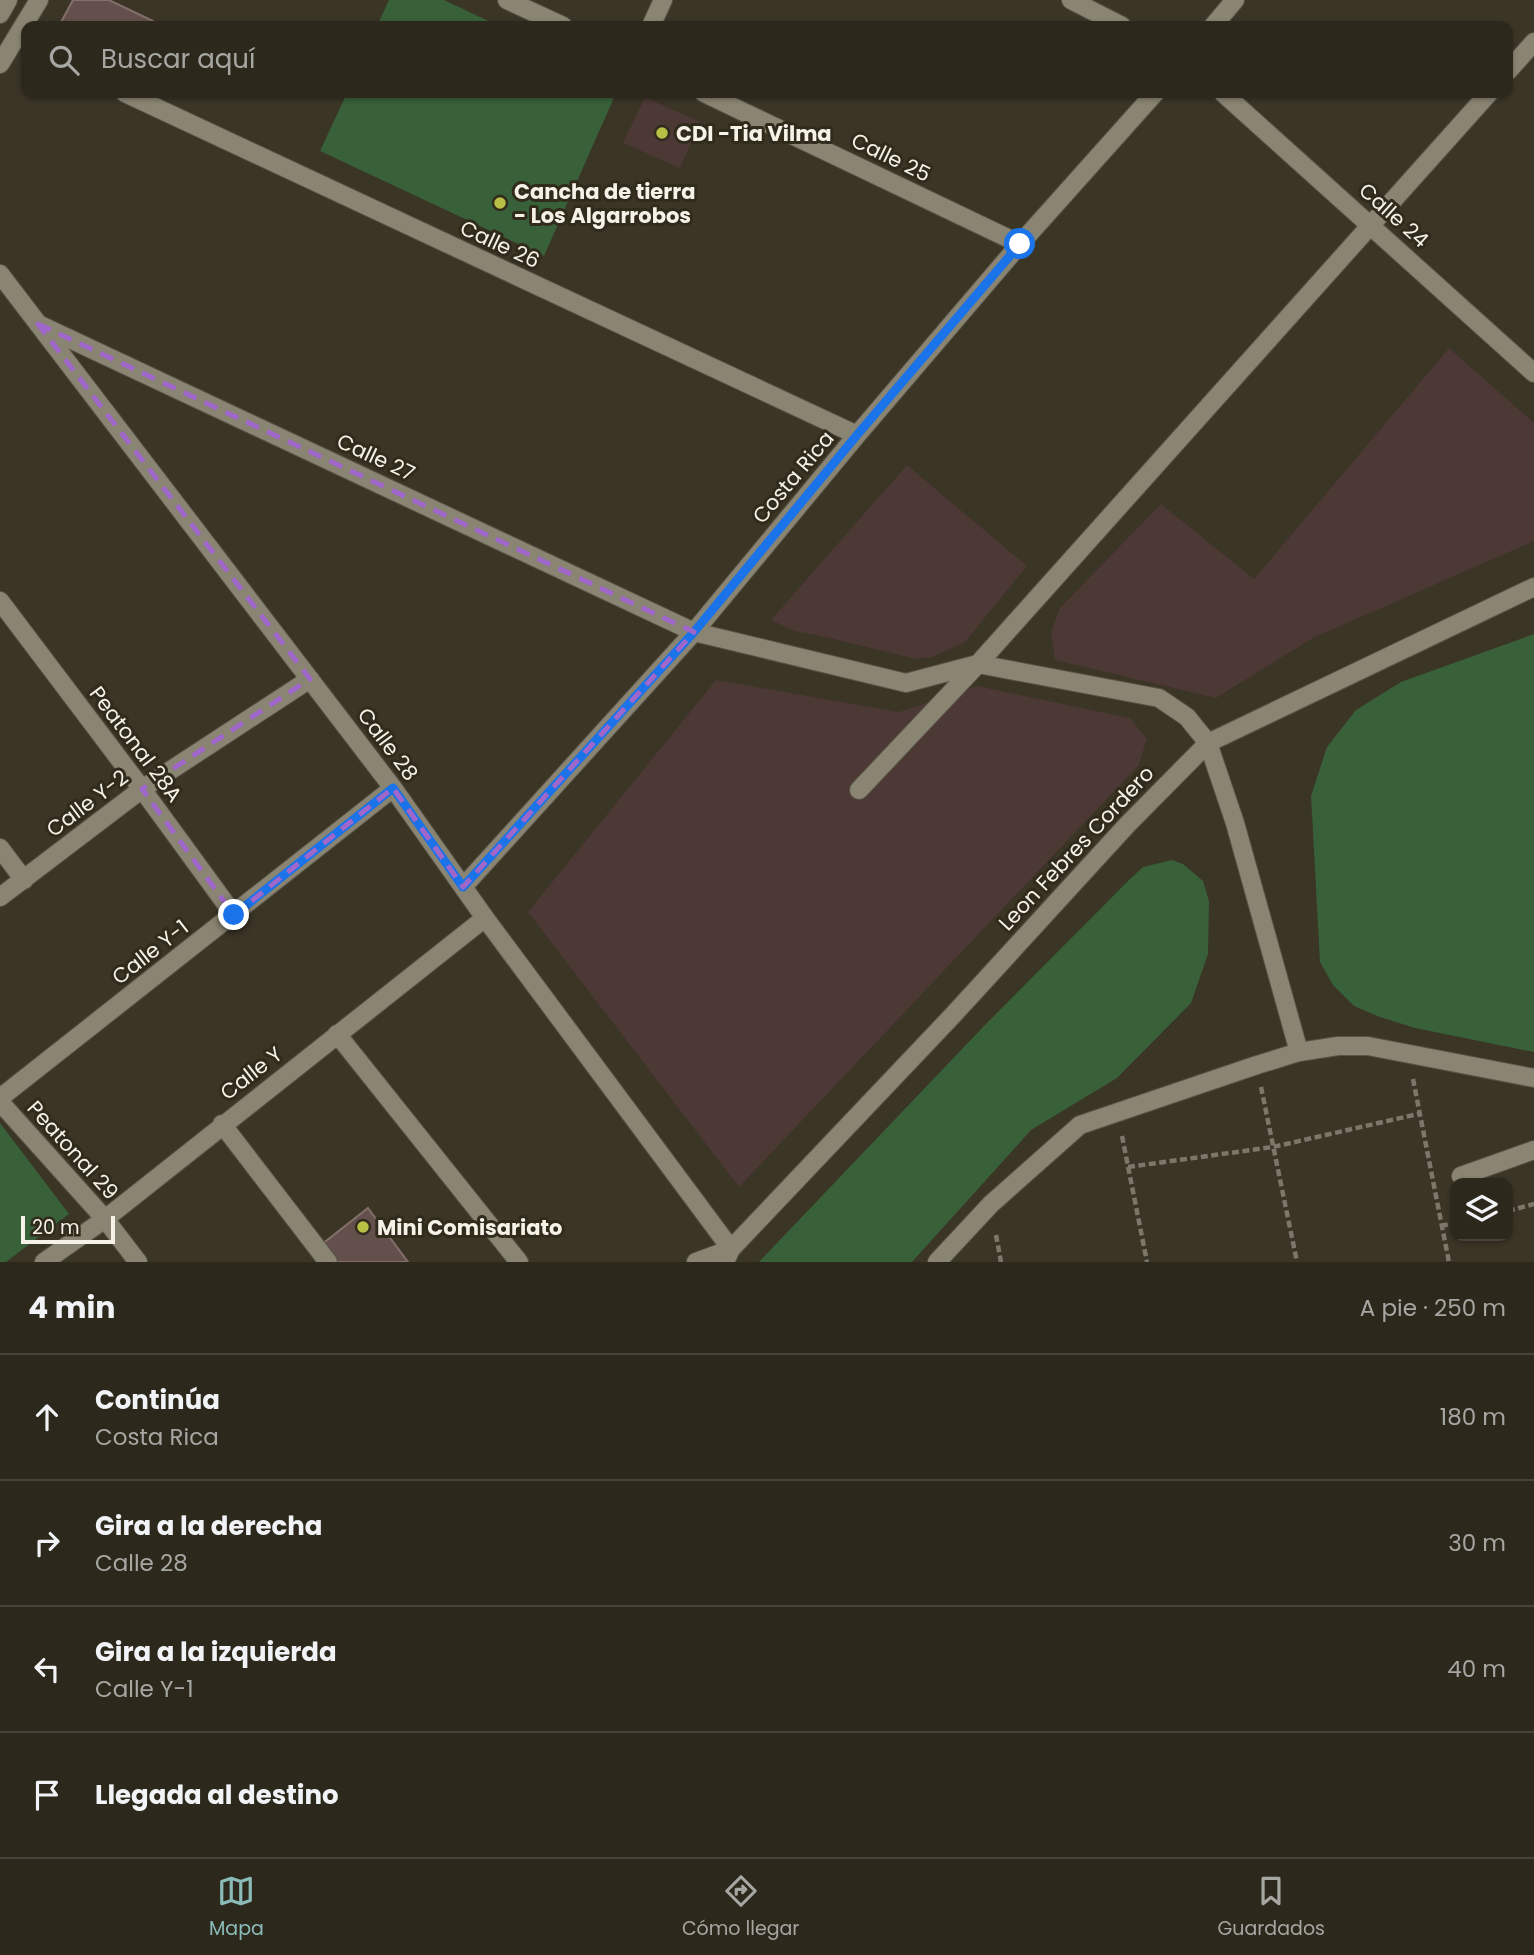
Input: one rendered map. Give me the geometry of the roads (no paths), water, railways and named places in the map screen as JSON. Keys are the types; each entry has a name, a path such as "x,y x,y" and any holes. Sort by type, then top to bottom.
{"street":[{"path":"0,14 8,0"},
{"path":"30,21 39,0"},
{"path":"507,0 552,21"},
{"path":"653,21 663,0"},
{"path":"1071,0 1112,21"},
{"path":"1217,21 1235,0"},
{"path":"1513,65 1534,42"},
{"path":"0,64 21,44"},
{"name":"Calle 26","path":"136,98 857,435"},
{"name":"Calle 25","path":"714,98 1020,244"},
{"name":"Costa Rica","path":"463,887 694,632 1020,244 1151,98"},
{"name":"Calle 24","path":"1229,98 1534,373"},
{"path":"859,790 978,664 1485,98"},
{"name":"Calle 28","path":"0,274 393,788 728,1255"},
{"name":"Calle 27","path":"38,324 694,632 906,683 978,664"},
{"name":"Leon Febres Cordero","path":"696,1262 728,1255 954,1014 1126,825 1208,743 1534,587"},
{"name":"Peatonal 28A","path":"0,601 234,915"},
{"path":"978,664 1159,698 1187,717 1208,743 1236,823 1299,1052"},
{"name":"Calle Y-2","path":"0,897 142,789 310,679"},
{"name":"Calle Y-1","path":"0,1100 393,788"},
{"path":"0,848 24,880"},
{"name":"Calle Y","path":"44,1262 104,1219 485,918"},
{"path":"337,1034 519,1262"},
{"path":"937,1262 991,1204 1080,1125 1257,1065 1299,1052 1338,1046 1368,1046 1534,1077"},
{"name":"Peatonal 29","path":"0,1100 138,1262"},
{"path":"222,1124 328,1262"},
{"path":"1461,1176 1534,1150"}],"place":[{"name":"CDI -Tia Vilma","path":"662,133"},
{"name":"Cancha de tierra - Los Algarrobos","path":"500,203"},
{"name":"Mini Comisariato","path":"363,1227"}]}
